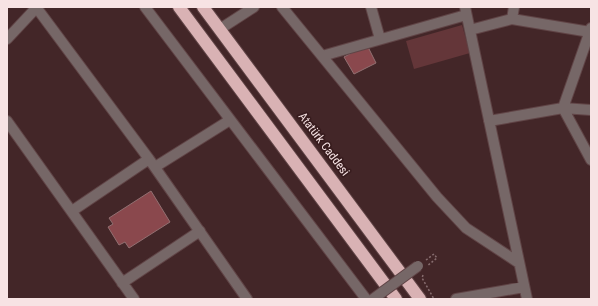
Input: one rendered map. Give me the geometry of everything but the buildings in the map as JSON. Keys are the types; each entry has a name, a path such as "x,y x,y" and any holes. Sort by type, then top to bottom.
{"highway":[{"path":"179,7 396,299"},
{"name":"Atatürk Caddesi","path":"203,7 420,299"}],"street":[{"path":"7,40 36,7 152,163 247,299"},
{"path":"145,7 366,299"},
{"path":"220,29 254,7"},
{"path":"282,7 437,197 466,228 519,263"},
{"path":"371,7 380,39"},
{"path":"512,19 514,7"},
{"path":"322,56 466,11 527,299"},
{"path":"470,30 512,19 590,30 563,108 591,160"},
{"path":"489,121 563,108 591,110"},
{"path":"72,211 152,163 230,120"},
{"path":"7,121 134,299"},
{"path":"122,283 200,231"},
{"path":"373,298 422,269"},
{"path":"456,299 524,287"}],"path":[{"path":"422,269 437,258 434,254 422,269 422,278 434,299"}],"shaded area":[{"path":"462,25 470,53 414,69 406,41"}]}
